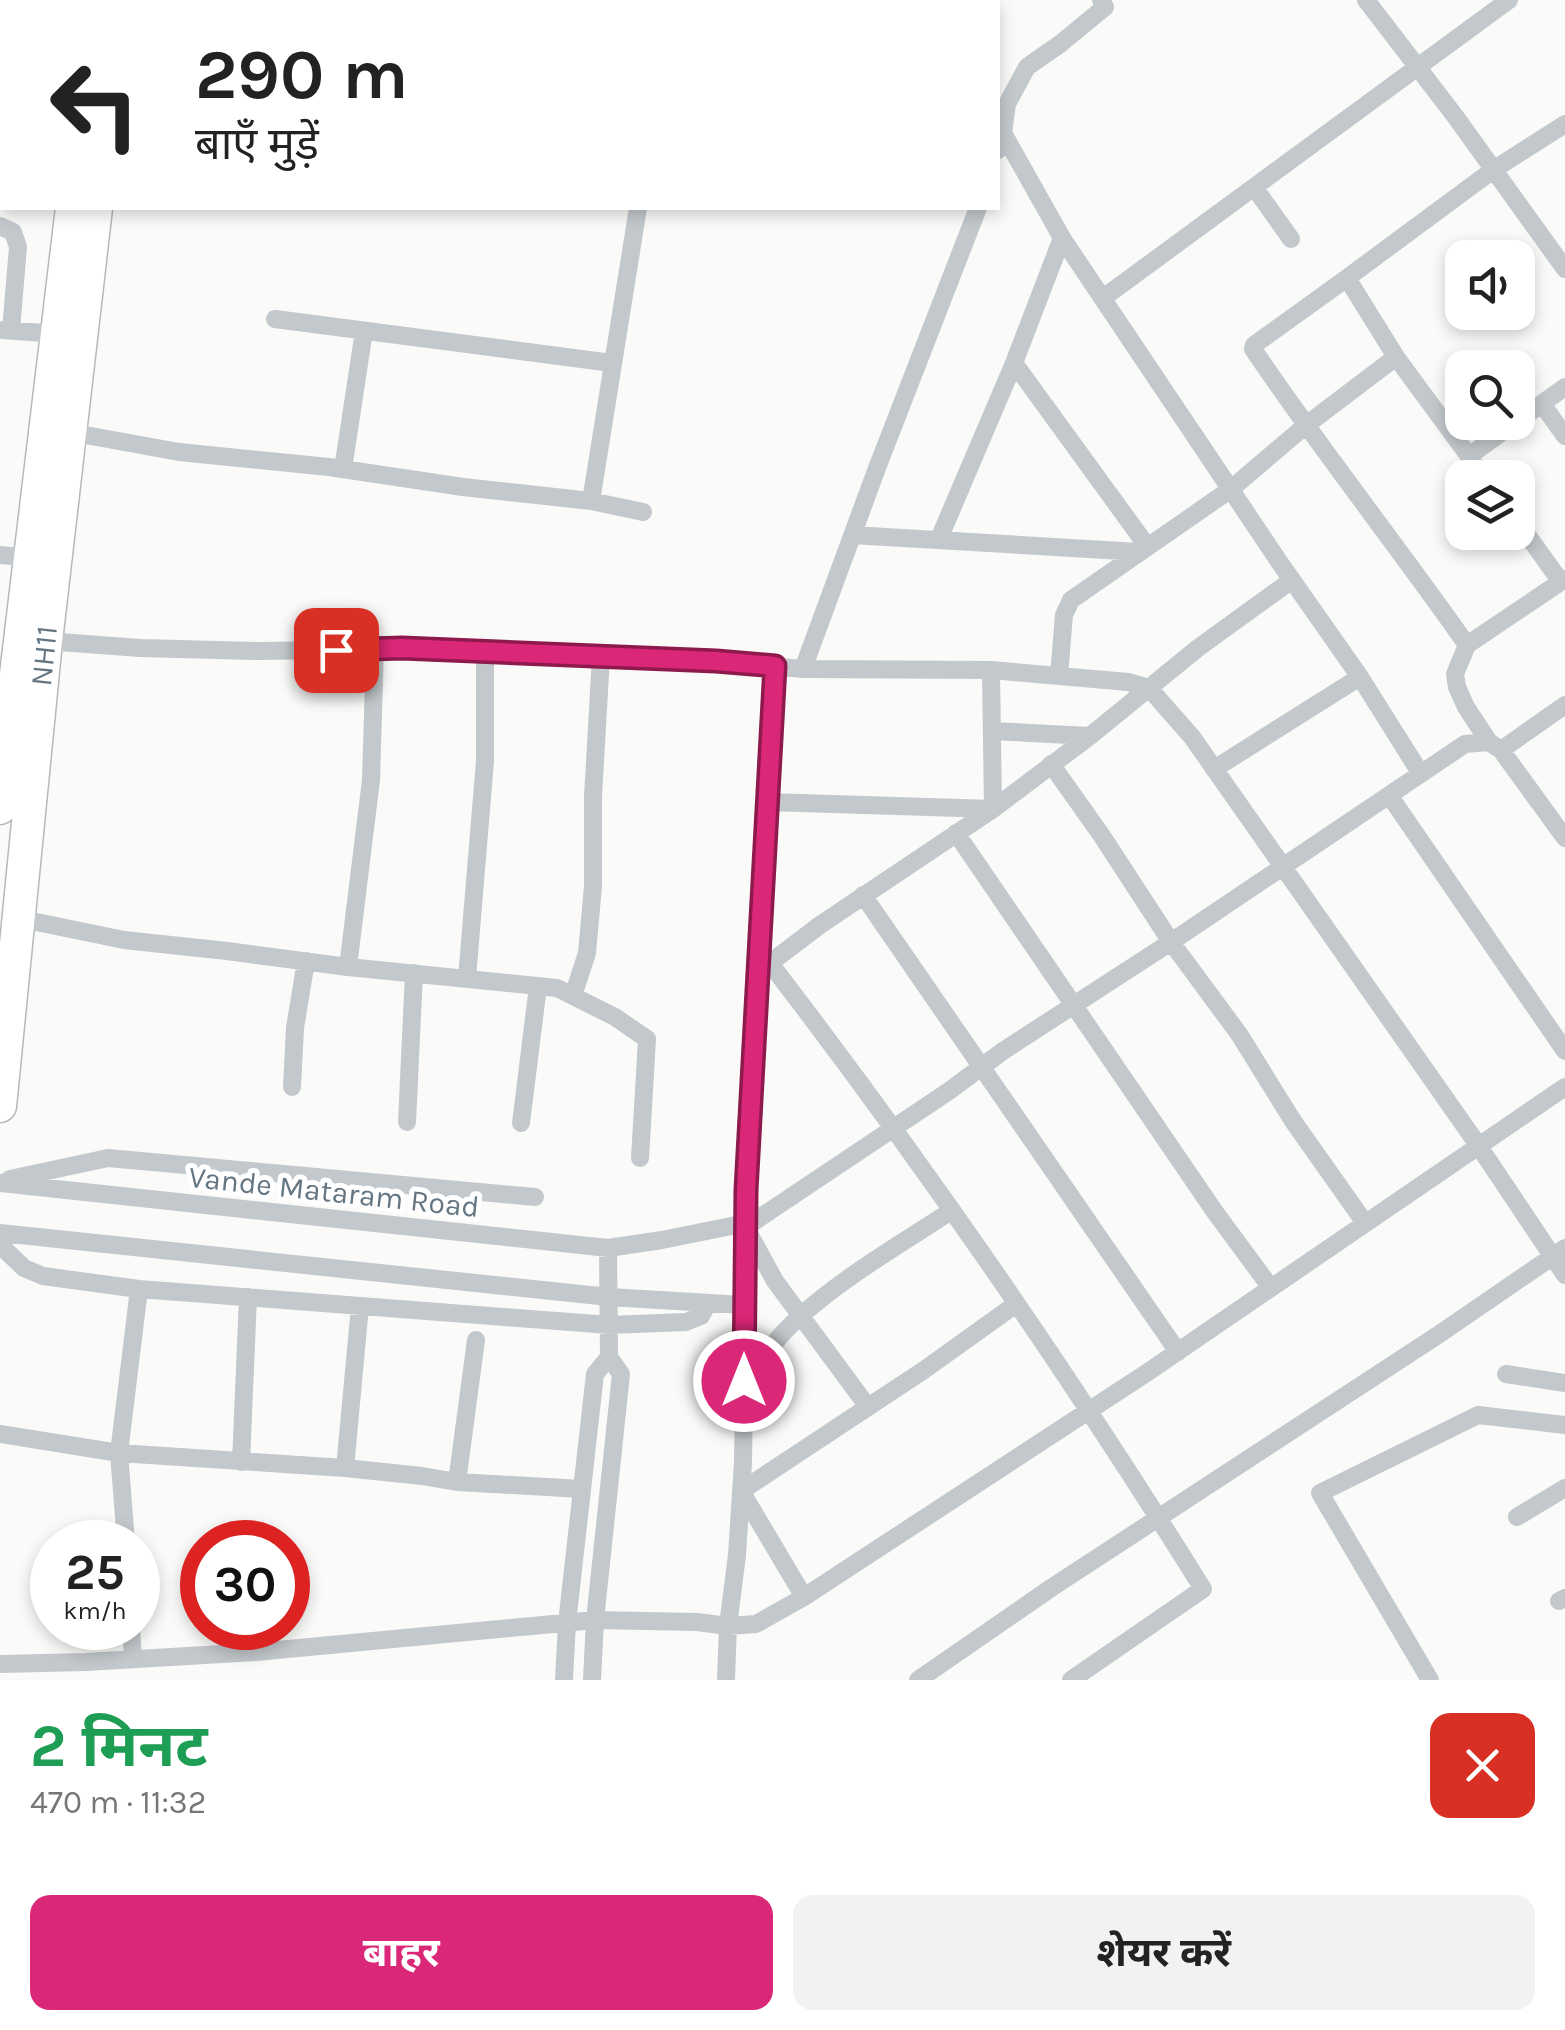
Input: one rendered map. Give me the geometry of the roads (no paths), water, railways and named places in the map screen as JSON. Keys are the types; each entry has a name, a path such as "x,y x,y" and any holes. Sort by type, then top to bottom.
{"highway":[{"path":"0,808 18,560 58,334 72,210"},
{"name":"NH11","path":"0,1106 46,640 18,560 69,432 96,210"}],"street":[{"path":"1101,0 1105,7 1026,67 1007,104 1000,142 1360,677 1421,774"},
{"path":"1366,0 1561,256"},
{"path":"1103,298 1509,0"},
{"path":"1467,645 1253,349 1493,170 1565,124"},
{"path":"1254,187 1291,239"},
{"path":"591,500 638,210"},
{"path":"804,670 977,210"},
{"path":"0,226 13,232 18,247 5,330 58,334"},
{"path":"939,539 1062,238"},
{"path":"1347,278 1396,357 1472,460"},
{"path":"275,319 612,363"},
{"path":"343,469 364,330"},
{"path":"1059,676 1064,616 1071,600 1230,489 1396,357"},
{"path":"1014,363 1143,549"},
{"path":"1535,409 1565,387"},
{"path":"1542,404 1565,436"},
{"path":"69,432 179,452 591,500 642,512"},
{"path":"1469,456 1492,440"},
{"path":"852,535 1143,549"},
{"path":"1535,544 1563,580 1467,645 1455,674 1466,707 1495,746 1560,817 1565,838"},
{"path":"764,956 993,809 1198,648 1292,580"},
{"path":"46,640 140,648 375,649 601,656 804,670 991,670 1128,682 1149,688 1192,738 1478,1145 1559,1252 1565,1275"},
{"path":"348,967 370,780 375,649"},
{"path":"467,978 484,761 485,652"},
{"path":"573,996 587,953 594,886 592,797 601,656"},
{"path":"726,1680 728,1626 738,1555 746,1225 764,956 775,666"},
{"path":"991,670 993,809"},
{"path":"1214,769 1360,677"},
{"path":"746,1225 1465,744 1495,746 1565,705"},
{"path":"992,731 1090,736"},
{"path":"1052,764 1365,1223"},
{"path":"1389,795 1565,1051"},
{"path":"768,802 993,809"},
{"path":"956,834 1271,1288"},
{"path":"863,894 1178,1352"},
{"path":"17,918 124,940 557,988 647,1038 640,1158"},
{"path":"764,956 951,1210 1204,1590 1071,1680"},
{"path":"292,1087 295,1028 306,961"},
{"path":"407,1122 414,973"},
{"path":"521,1123 538,986"},
{"path":"0,1664 256,1652 595,1620 756,1624 804,1597 1088,1412 1565,1087"},
{"path":"0,1182 108,1158 535,1196"},
{"name":"Vande Mataram Road","path":"0,1182 608,1248 746,1225"},
{"path":"744,1381 800,1316 951,1210"},
{"path":"746,1225 800,1316 868,1407"},
{"path":"0,1234 608,1297 744,1305"},
{"path":"0,1245 24,1268 43,1276 139,1289 609,1325 686,1322 701,1316 708,1303"},
{"path":"592,1680 621,1374 609,1358 608,1248"},
{"path":"918,1680 1559,1252"},
{"path":"124,1520 119,1453 139,1289"},
{"path":"241,1462 248,1297"},
{"path":"741,1491 1016,1304"},
{"path":"345,1468 360,1306"},
{"path":"458,1482 476,1340"},
{"path":"564,1680 595,1374 609,1358"},
{"path":"1506,1374 1565,1383"},
{"path":"1430,1680 1320,1493 1478,1416 1565,1425"},
{"path":"0,1434 119,1453 582,1489"},
{"path":"1517,1517 1565,1488"},
{"path":"741,1491 804,1597"},
{"path":"133,1650 134,1659"}]}
